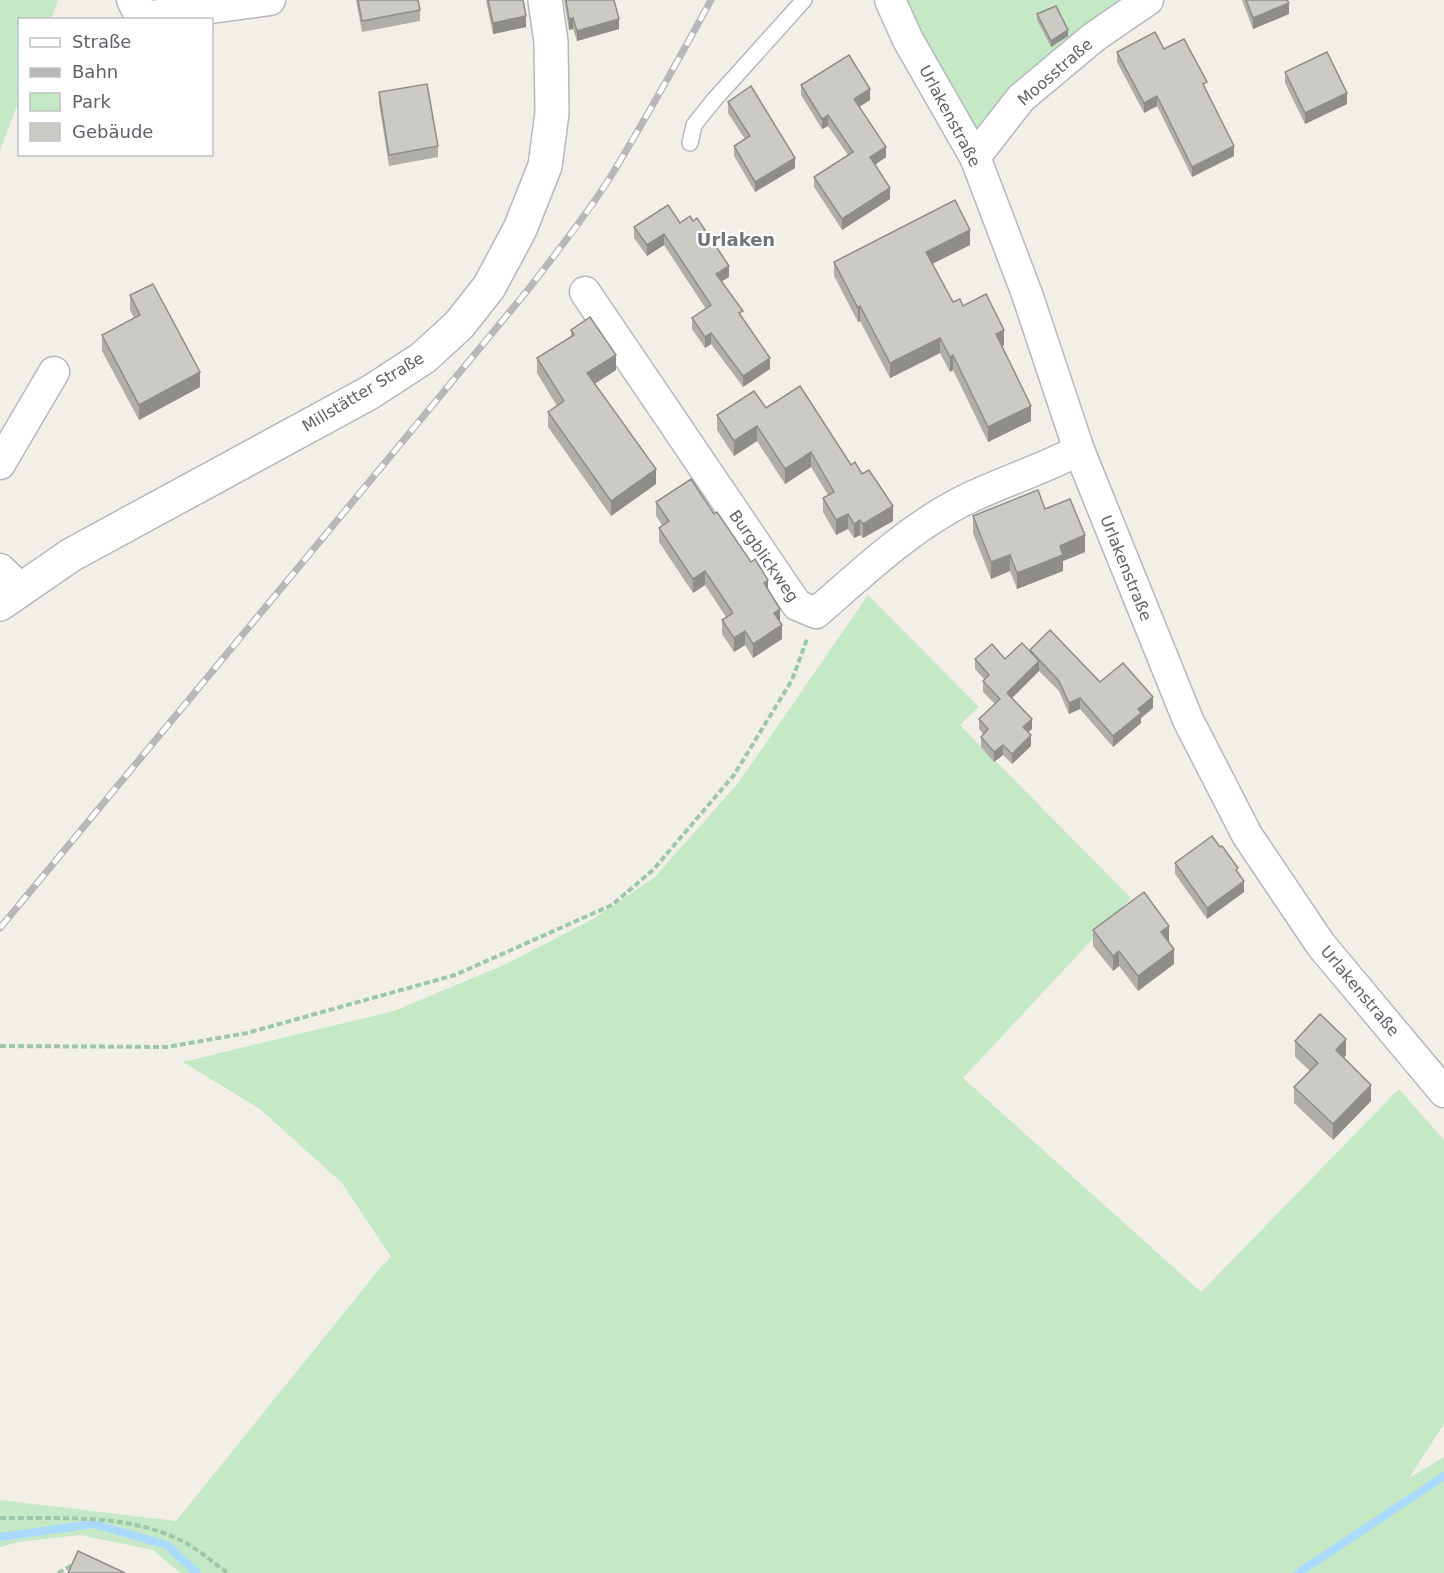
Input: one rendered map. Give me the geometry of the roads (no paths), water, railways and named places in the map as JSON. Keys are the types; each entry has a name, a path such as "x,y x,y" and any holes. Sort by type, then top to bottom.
{"street":[{"path":"132,0 138,12 152,16 270,0"},
{"name":"Millstätter Straße","path":"7,587 71,555 369,393 423,358 459,325 489,287 520,229 545,166 552,113 551,42 545,0"},
{"name":"Urlakenstraße","path":"890,0 908,40 975,157 1027,294 1079,450 1188,720 1247,835 1321,945 1444,1092"},
{"name":"Moosstraße","path":"975,157 1021,98 1094,37 1148,0"},
{"name":"Burgblickweg","path":"585,292 797,605 816,613 899,541 957,504 1053,464 1079,450"},
{"path":"0,464 54,372"}],"lane":[{"path":"690,143 694,125 804,0"}],"waterway":[{"path":"1298,1573 1444,1476"},
{"path":"0,1537 93,1524 167,1545 197,1573"}],"railway":[{"path":"0,928 527,291 560,248 611,176 711,0"}],"district":[{"name":"Urlaken","path":"736,239"}]}
